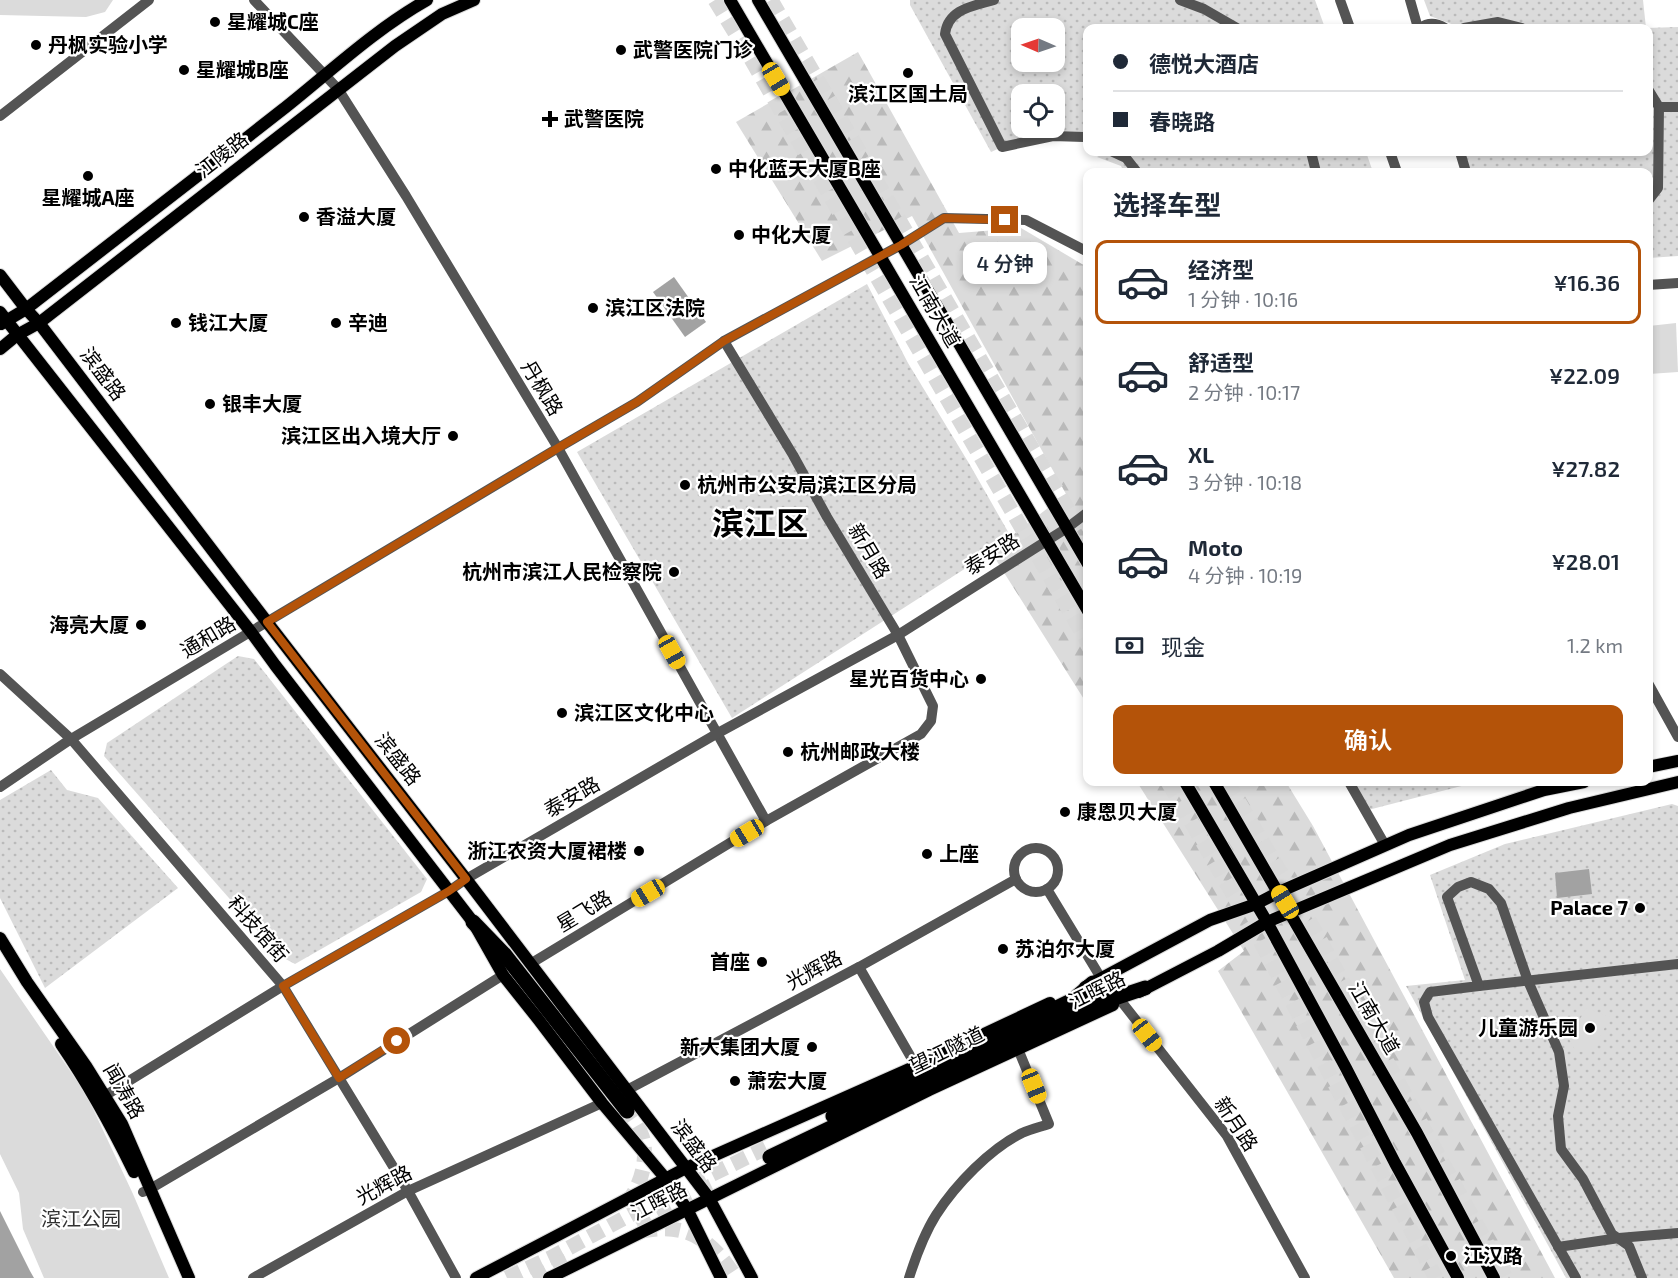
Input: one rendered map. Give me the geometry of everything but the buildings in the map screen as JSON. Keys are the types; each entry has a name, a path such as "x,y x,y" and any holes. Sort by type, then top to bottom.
{"highway":[{"path":"473,922 505,955 627,1111"},
{"name":"望江隧道","path":"1097,980 1073,999 768,1153 1076,1011 1145,988"}],"main road":[{"name":"江陵路","path":"2,319 26,309 326,75 352,51 427,0"},
{"name":"江陵路","path":"0,349 17,335 39,322 395,46 442,14 474,0"},
{"name":"江南大道","path":"730,0 1083,602"},
{"name":"江南大道","path":"758,0 1083,556"},
{"name":"滨盛路","path":"0,274 709,1198 752,1278"},
{"name":"滨盛路","path":"2,319 251,632 473,922 503,975 602,1103 666,1179 687,1209 721,1278"},
{"path":"1653,766 1678,761"},
{"name":"江晖路","path":"549,1278 709,1198 1121,1001 1218,951 1267,922 1450,845 1569,808 1678,782"},
{"path":"1187,786 1267,922 1458,1278"},
{"name":"江南大道","path":"1217,786 1417,1133 1494,1278"},
{"name":"江晖路","path":"476,1278 686,1168 916,1066 1097,980 1210,920 1256,904 1409,835 1544,790 1564,786"},
{"name":"闻涛路","path":"0,938 21,973 86,1066 110,1123 189,1278"},
{"name":"闻涛路","path":"0,953 9,970 101,1098"},
{"name":"闻涛路","path":"146,1191 180,1278"}],"street":[{"path":"0,116 149,0"},
{"name":"丹枫路","path":"254,0 338,89 406,196 558,448 766,821"},
{"path":"994,0 959,10 946,25 945,34 1002,147 1053,136 1083,137"},
{"path":"1180,0 1204,9 1230,24"},
{"path":"1340,0 1349,24"},
{"path":"1410,0 1418,24"},
{"path":"1487,24 1498,22 1506,24"},
{"path":"1653,98 1659,108 1658,188 1653,194"},
{"path":"1659,108 1678,107"},
{"path":"1122,156 1134,168"},
{"name":"通和路","path":"0,787 71,739 637,402 724,341 901,245 944,218 1026,220 1083,249"},
{"path":"1653,285 1678,283"},
{"name":"新月路","path":"724,341 898,635 933,706 931,721"},
{"name":"泰安路","path":"101,1098 283,986 466,879 718,733 898,635 1083,516"},
{"name":"科技馆街","path":"0,674 71,739 283,986 408,1191 456,1278"},
{"path":"1653,692 1678,737"},
{"name":"星飞路","path":"530,964 766,821 921,734 931,721"},
{"path":"1351,786 1385,845"},
{"path":"1030,849 1045,849 1056,859 1057,879 1053,885 1041,892 1033,893 1026,890 1016,879 1015,864 1023,852 1030,849"},
{"name":"光辉路","path":"627,1090 859,967 1016,879"},
{"path":"1479,986 1447,897 1458,887 1471,882 1489,889 1501,903 1528,981 1559,1052 1564,1086 1558,1116 1561,1149 1583,1179 1612,1234 1629,1246 1642,1278"},
{"path":"1047,889 1097,980"},
{"path":"1575,1278 1428,1017 1424,1002 1430,992 1678,964"},
{"path":"859,967 916,1066"},
{"path":"146,1191 339,1078 503,975"},
{"name":"新月路","path":"1121,1001 1227,1136 1305,1278"},
{"path":"909,1278 918,1251 936,1215 959,1185 1000,1146 1023,1132 1048,1124 1018,1049"},
{"name":"光辉路","path":"253,1278 408,1191 602,1103"},
{"path":"1558,1247 1678,1233"}],"green space":[{"path":"0,0 113,0 105,12 86,17 0,15"},
{"path":"910,0 1315,0 1324,24 1083,24 1083,137 1002,147 991,152 910,5"},
{"path":"1424,0 1643,0 1646,24 1451,24 1430,16"},
{"path":"1678,27 1678,256 1653,258 1653,168 1465,168 1461,156 1653,156 1653,28"},
{"path":"858,52 959,233 1021,228 1083,265 1083,698 991,552 1066,494 912,216 822,261 736,122"},
{"path":"1367,156 1372,168 1122,168 1097,157"},
{"path":"867,284 908,363 1011,537 732,718 577,452"},
{"path":"1676,323 1678,372 1653,374 1653,326"},
{"path":"238,656 254,659 427,879 421,892 295,964 280,956 104,756 107,743"},
{"path":"51,770 67,790 98,798 178,888 45,988 0,898 0,800"},
{"path":"1140,786 1288,786 1313,826 1555,1278 1394,1278 1218,971 1244,951"},
{"path":"1354,786 1461,786 1368,810"},
{"path":"1672,804 1678,806 1678,1278 1566,1278 1406,986 1465,980 1430,875 1505,844"},
{"name":"滨江公园","path":"0,969 86,1094 169,1278 44,1278 23,1229 19,1193 0,1154"},
{"name":"儿童游乐园","path":"1586,1008 1610,1017 1593,1051 1576,1052 1569,1039"}],"shaded area":[{"path":"674,277 706,322 685,337 653,292"},
{"path":"1589,869 1592,894 1557,898 1555,873"},
{"path":"0,1211 30,1271 34,1278 0,1278"}],"tunnel":[{"path":"715,0 1083,634"},
{"path":"771,0 1083,535"},
{"path":"1170,786 1264,948 1436,1278"},
{"path":"1229,786 1310,922 1506,1278"},
{"path":"626,1204 640,1181 645,1154 641,1133 627,1111"},
{"path":"507,1278 766,1148"},
{"path":"636,1223 715,1184"},
{"path":"642,1231 673,1229 697,1237 718,1253 736,1278"},
{"path":"533,1278 571,1258"}],"place":[{"name":"星耀城C座","path":"215,22"},
{"name":"丹枫实验小学","path":"36,45"},
{"name":"武警医院门诊","path":"621,50"},
{"name":"星耀城B座","path":"184,70"},
{"name":"滨江区国土局","path":"908,73"},
{"name":"武警医院","path":"550,119"},
{"name":"中化蓝天大厦B座","path":"716,169"},
{"name":"星耀城A座","path":"88,176"},
{"name":"香溢大厦","path":"304,217"},
{"name":"中化大厦","path":"739,235"},
{"name":"滨江区法院","path":"593,308"},
{"name":"钱江大厦","path":"176,323"},
{"name":"辛迪","path":"336,323"},
{"name":"银丰大厦","path":"210,404"},
{"name":"滨江区出入境大厅","path":"453,436"},
{"name":"杭州市公安局滨江区分局","path":"685,485"},
{"name":"杭州市滨江人民检察院","path":"674,572"},
{"name":"海亮大厦","path":"141,625"},
{"name":"星光百货中心","path":"981,679"},
{"name":"滨江区文化中心","path":"562,713"},
{"name":"杭州邮政大楼","path":"788,752"},
{"name":"康恩贝大厦","path":"1065,812"},
{"name":"浙江农资大厦裙楼","path":"639,851"},
{"name":"上座","path":"927,854"},
{"name":"Palace 7","path":"1640,908"},
{"name":"苏泊尔大厦","path":"1003,949"},
{"name":"首座","path":"762,962"},
{"name":"儿童游乐园","path":"1590,1028"},
{"name":"新大集团大厦","path":"812,1047"},
{"name":"萧宏大厦","path":"735,1081"},
{"name":"江汉路","path":"1451,1256"}],"district":[{"name":"滨江区","path":"760,524"}],"route":[{"path":"397,1041 339,1078 283,986 466,879 267,622 637,402 724,341 901,245 944,218 1005,220"}]}
